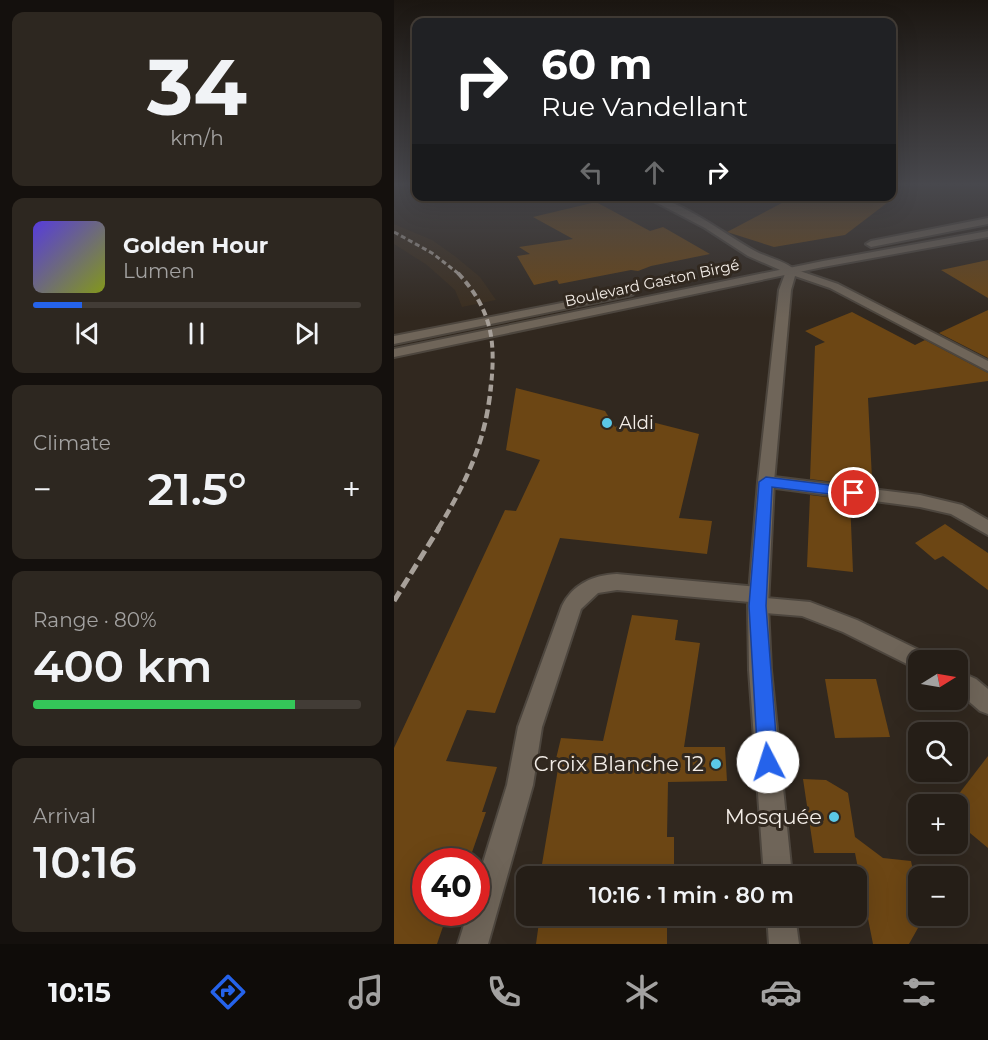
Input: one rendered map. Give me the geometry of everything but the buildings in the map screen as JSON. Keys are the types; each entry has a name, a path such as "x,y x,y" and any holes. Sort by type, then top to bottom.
{"street":[{"path":"714,230 752,254 834,286 988,367"},
{"name":"Boulevard Gaston Birgé","path":"394,353 947,230"},
{"name":"Boulevard Gaston Birgé","path":"394,340 782,267 988,234"},
{"path":"777,866 760,670 758,600 766,482 785,290 782,267"},
{"path":"766,482 920,501 956,509 988,529"},
{"path":"473,944 520,785 530,727 572,606 579,595 590,587 603,582 618,582 803,608 850,626 908,655"},
{"path":"968,686 988,704"},
{"path":"782,926 784,944"}],"shaded area":[{"path":"394,230 408,230 432,240 480,277 496,300 462,307 455,290 427,265 394,244"}],"railway":[{"path":"394,232 432,253 459,274"},
{"path":"459,274 478,299 489,325 493,354 491,386"},
{"path":"438,529 474,460 485,424 491,385"},
{"path":"394,601 439,528"}],"place":[{"name":"Aldi","path":"607,423"},
{"name":"Croix Blanche 12","path":"716,764"},
{"name":"Mosquée","path":"834,817"}],"route":[{"path":"768,762 760,670 758,606 766,482 854,493"}]}
